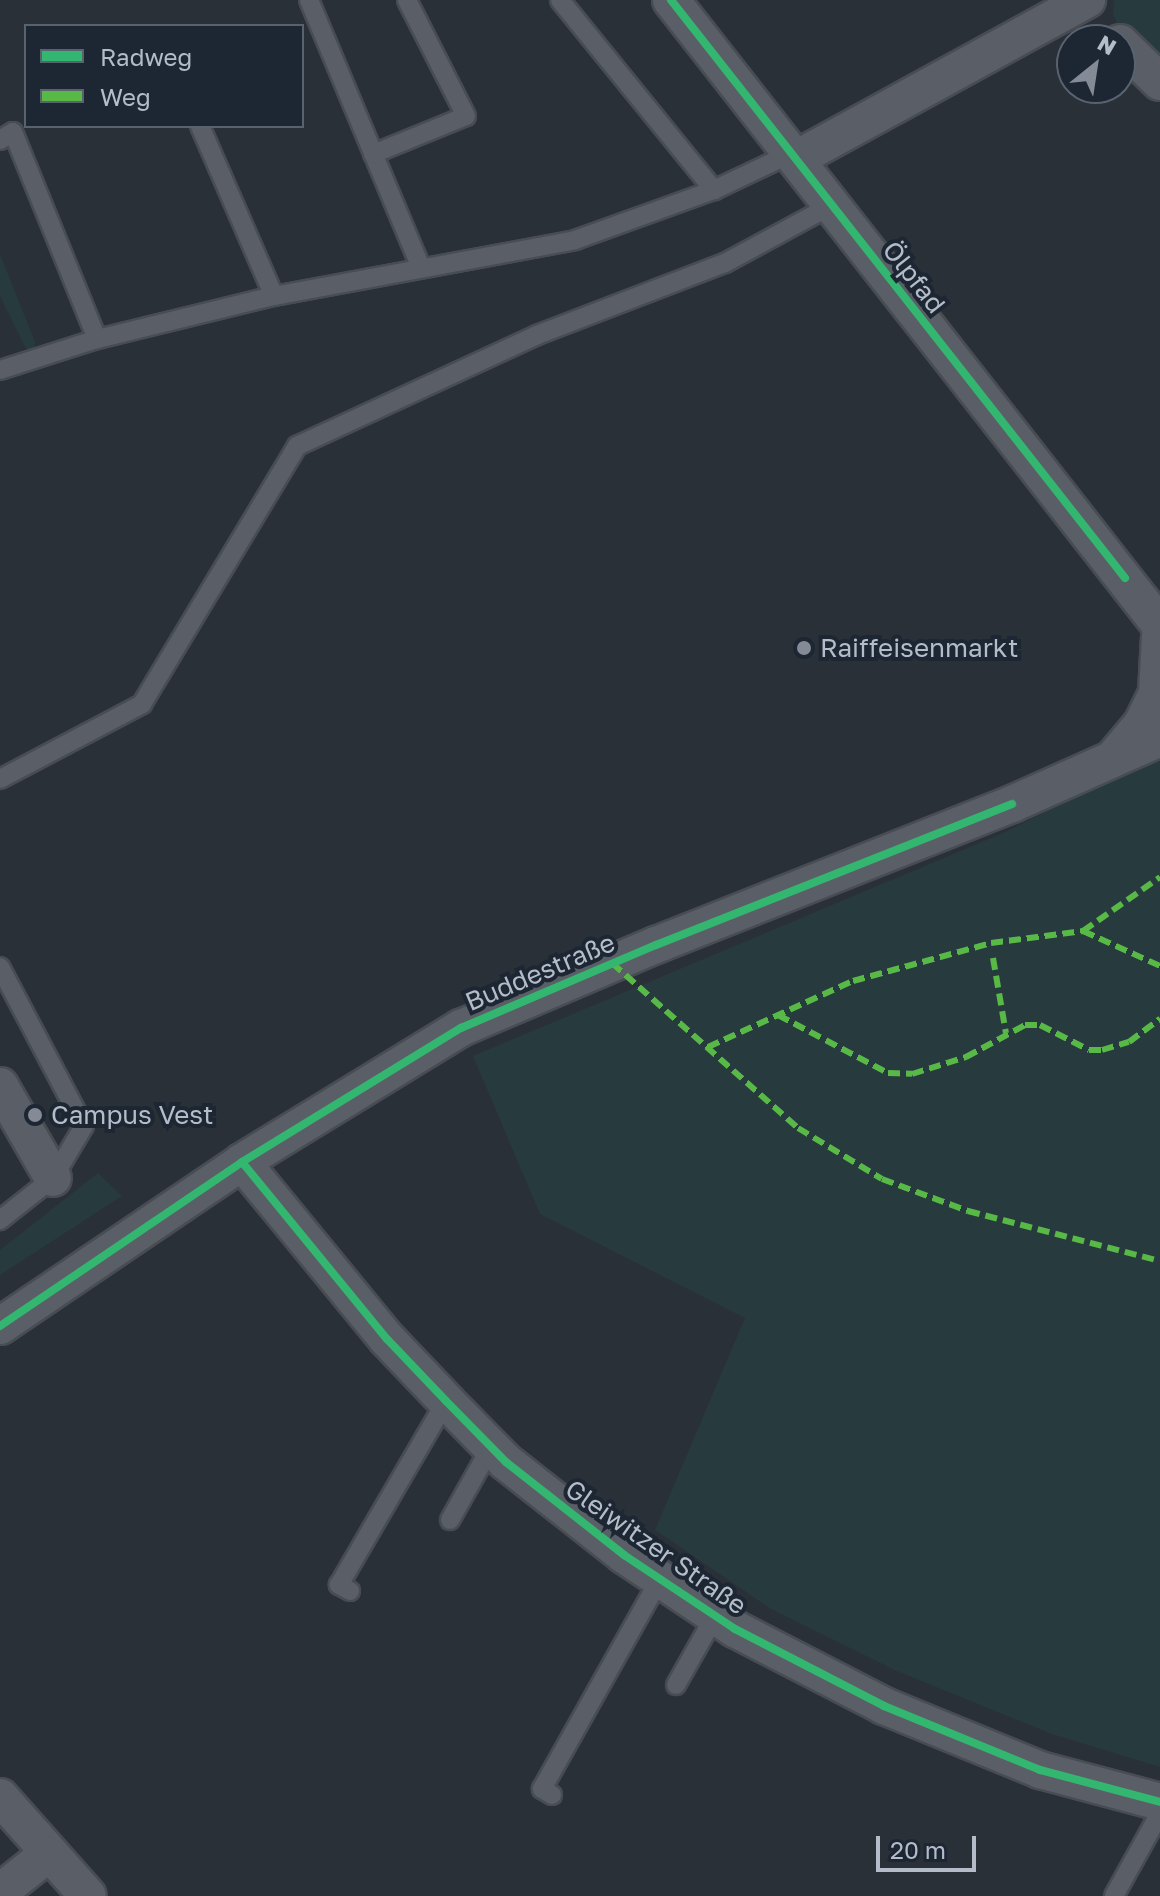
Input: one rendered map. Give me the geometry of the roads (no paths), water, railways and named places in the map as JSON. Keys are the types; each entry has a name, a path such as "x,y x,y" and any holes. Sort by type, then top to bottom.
{"street":[{"name":"Ölpfad","path":"671,0 1160,625"},
{"path":"794,156 1085,2 1103,24"},
{"path":"1136,59 1160,82"},
{"name":"Buddestraße","path":"1114,757 1142,724 1157,693 1160,636"},
{"name":"Buddestraße","path":"0,1326 242,1162 461,1028 656,945 1012,804 1160,738"},
{"path":"0,1086 53,1178"},
{"name":"Gleiwitzer Straße","path":"242,1162 387,1339 446,1401 491,1447 612,1546 715,1616 884,1706 1040,1770 1160,1802"},
{"path":"0,1797 88,1896"},
{"path":"0,1892 48,1854"}],"lane":[{"path":"309,0 421,268"},
{"path":"373,154 466,116 407,0"},
{"path":"560,0 714,190"},
{"path":"201,128 274,296"},
{"path":"0,140 13,132 97,339"},
{"path":"0,370 97,339 274,296 575,240 714,190 794,156"},
{"path":"0,779 142,704 297,446 537,335 725,263 832,205"},
{"path":"0,967 84,1126 53,1178 0,1220"},
{"path":"350,1591 339,1585 446,1401"},
{"path":"450,1520 491,1447"},
{"path":"552,1795 542,1789 660,1579"},
{"path":"676,1685 715,1616"},
{"path":"1114,1896 1160,1813"}],"place":[{"name":"Raiffeisenmarkt","path":"804,648"},
{"name":"Campus Vest","path":"35,1115"}]}
